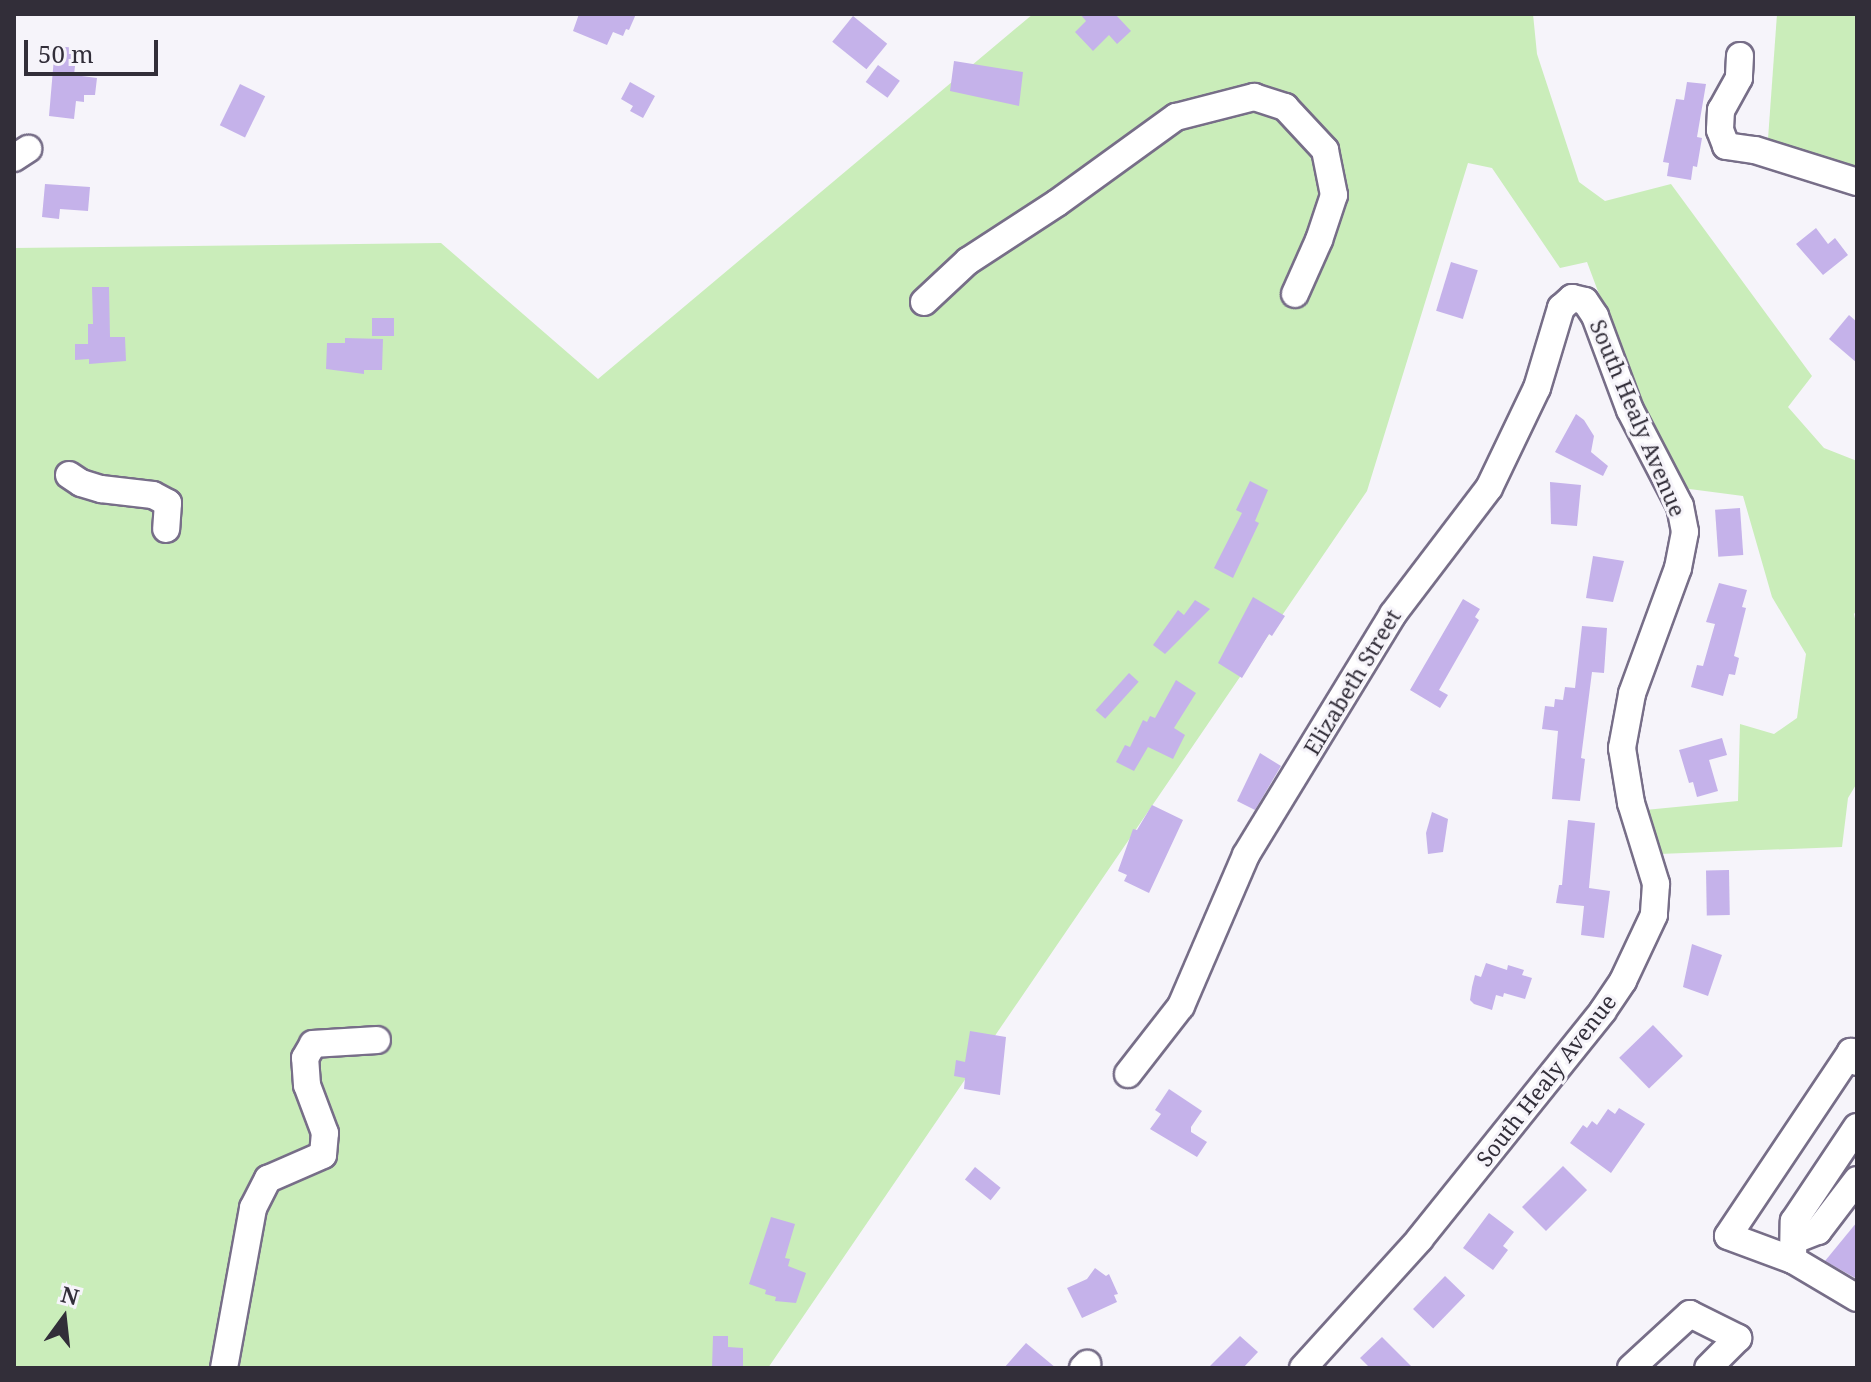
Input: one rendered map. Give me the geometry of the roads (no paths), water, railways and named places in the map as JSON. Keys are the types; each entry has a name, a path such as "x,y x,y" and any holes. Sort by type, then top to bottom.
{"street":[{"path":"1740,56 1739,78 1721,110 1720,130 1726,146 1755,150 1857,182"},
{"path":"924,302 968,261 1057,203 1176,117 1254,97 1285,107 1325,150 1334,195 1319,240 1295,294"},
{"name":"Elizabeth Street","path":"1128,1074 1181,1006 1246,855 1393,614 1489,488 1537,388 1561,308 1566,301 1578,297"},
{"name":"South Healy Avenue","path":"1303,1368 1420,1239 1603,1011 1623,981 1654,915 1656,884 1631,803 1622,748 1632,694 1681,555 1683,520 1630,410 1595,316 1585,301 1578,297"},
{"path":"69,475 81,483 153,495 168,503 166,529"},
{"path":"224,1368 253,1208 268,1179 323,1155 325,1133 307,1085 305,1058 313,1044 377,1040"},
{"path":"1857,1062 1851,1052 1728,1236 1794,1250 1857,1298"},
{"path":"1794,1250 1794,1221 1857,1127"},
{"path":"1794,1250 1818,1231 1857,1180"},
{"path":"1631,1368 1690,1314 1738,1338 1708,1368"}]}
